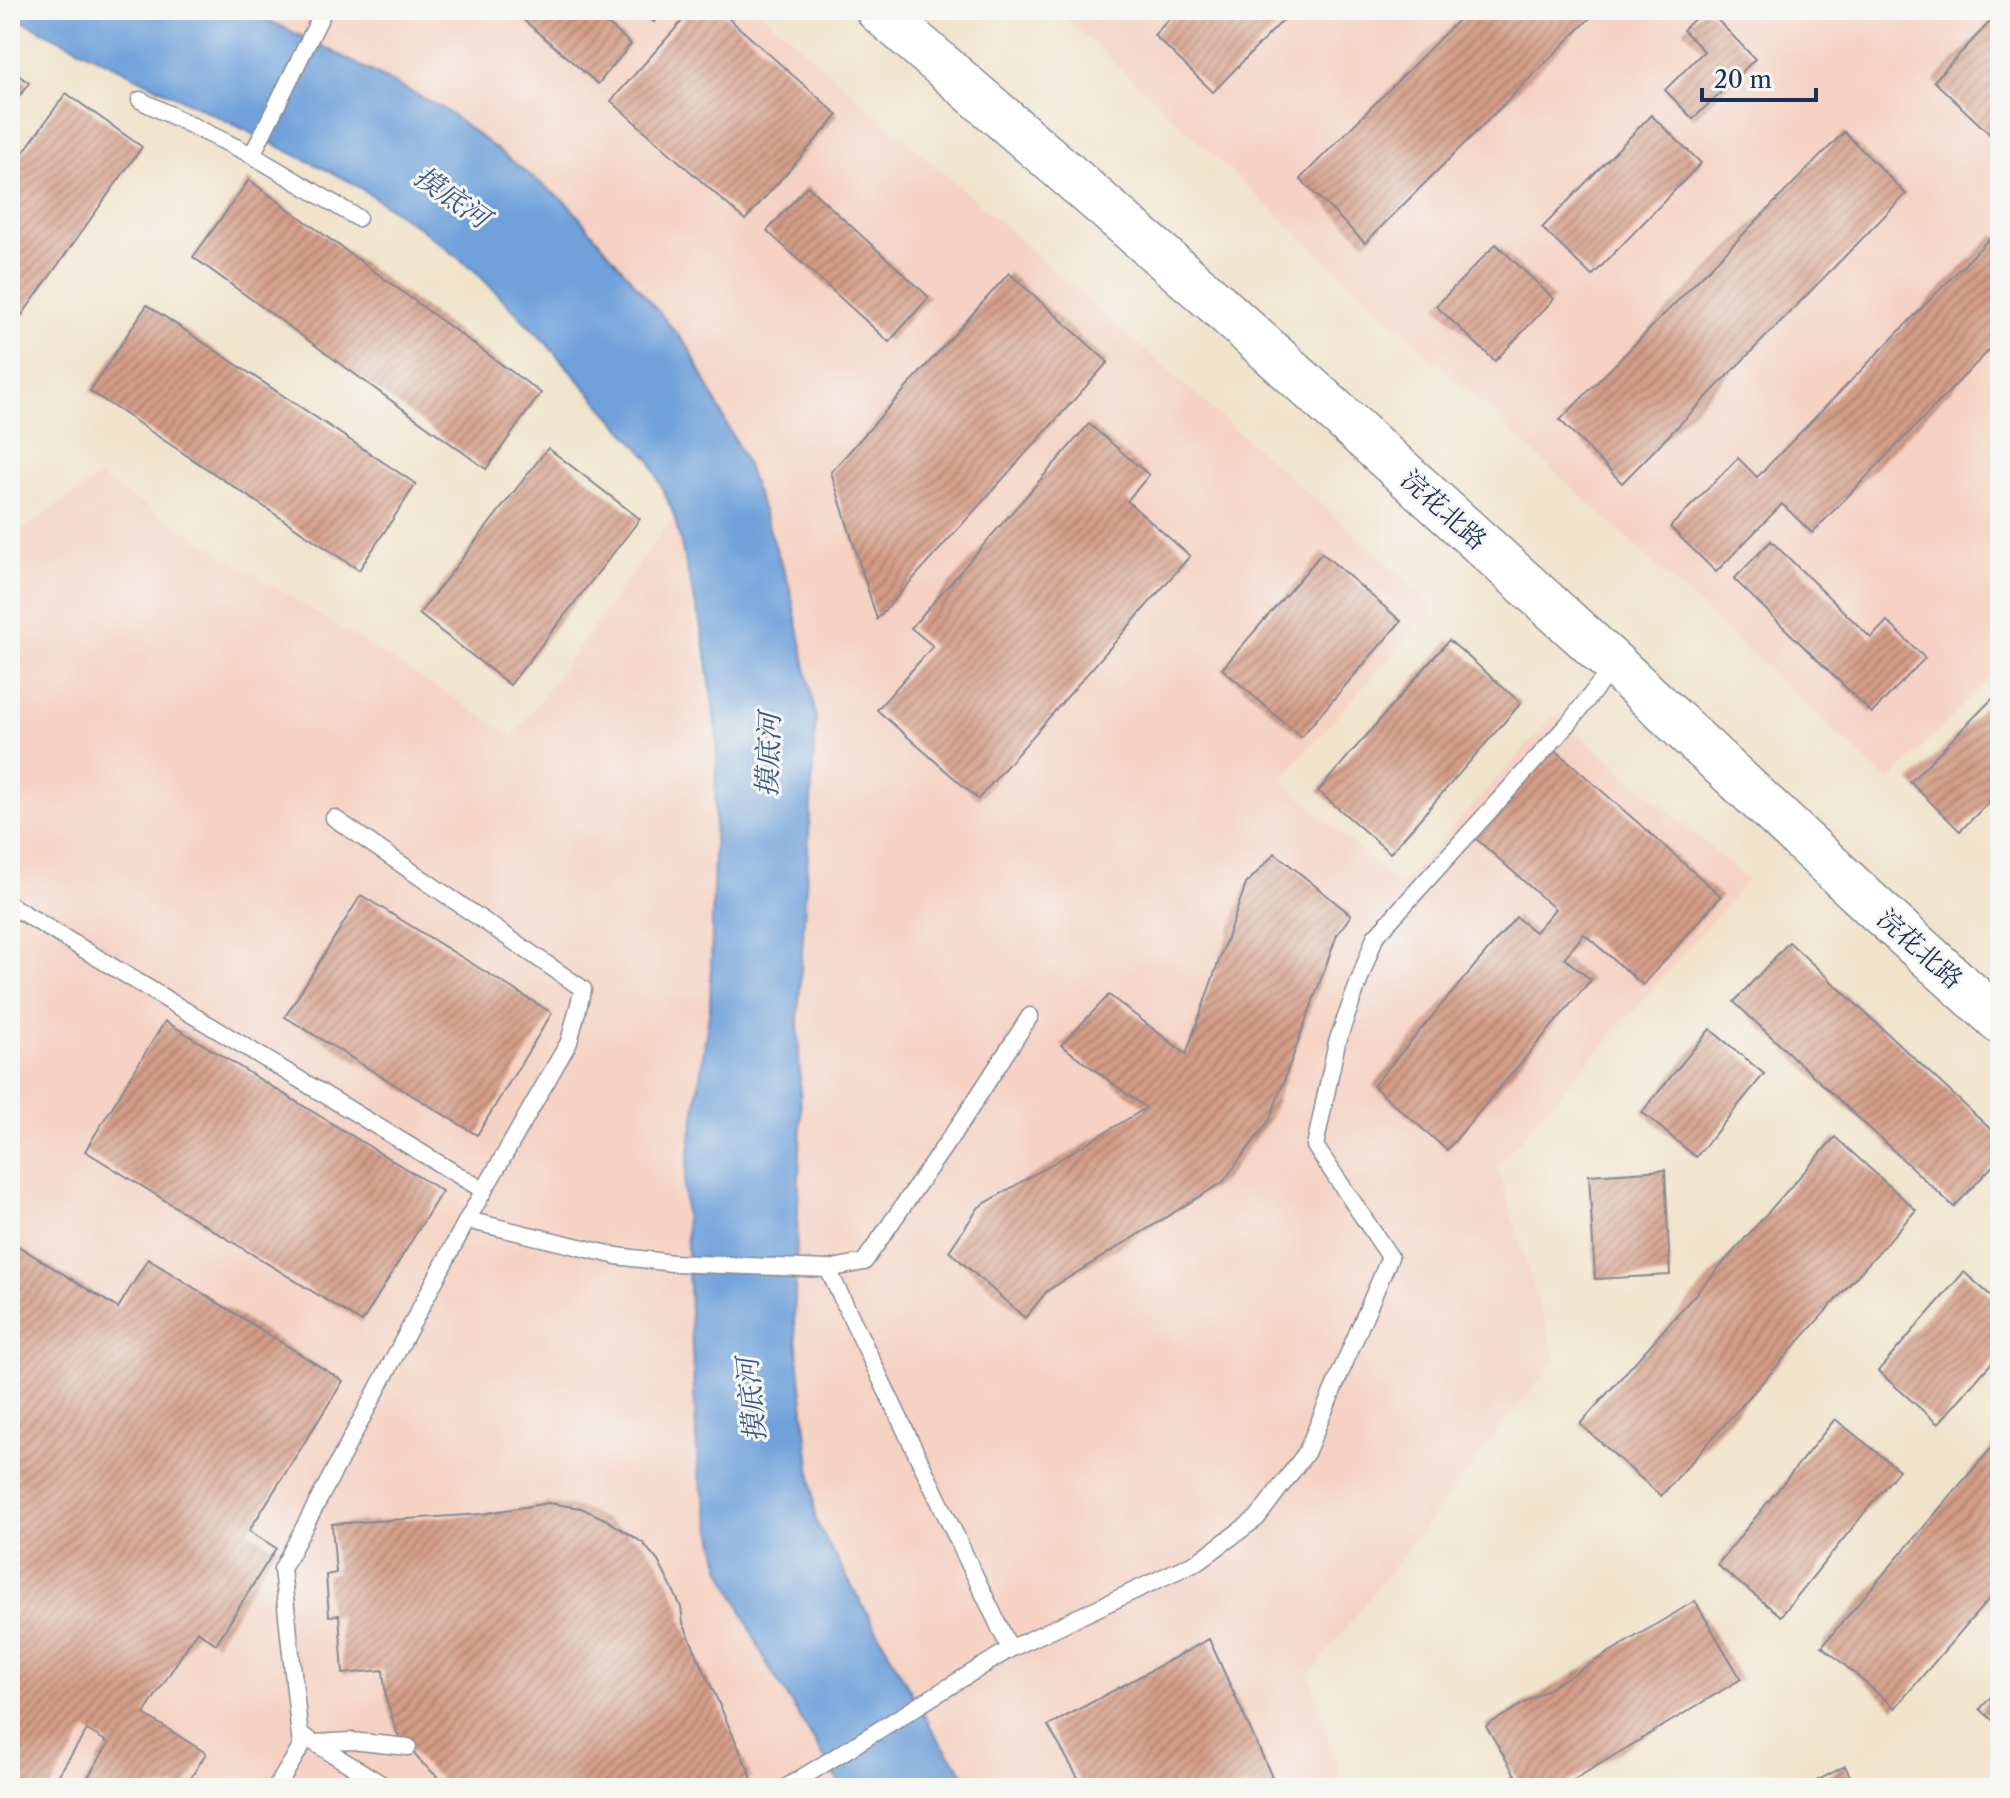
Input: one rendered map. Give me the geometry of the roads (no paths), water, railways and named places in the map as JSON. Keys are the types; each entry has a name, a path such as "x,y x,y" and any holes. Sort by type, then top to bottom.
{"street":[{"name":"浣花北路","path":"878,10 1215,302 1614,664 2000,1021"}],"lane":[{"path":"252,155 324,10"},
{"path":"140,100 252,155 358,218"},
{"path":"785,1788 1010,1649 1200,1560 1257,1518 1306,1453 1390,1257 1315,1146 1337,1042 1375,937 1569,723 1614,664"},
{"path":"276,1788 301,1747 282,1569 483,1190 569,1042 583,989 334,818"},
{"path":"10,905 483,1190"},
{"path":"467,1220 617,1256 672,1263 828,1269 864,1262 1030,1016"},
{"path":"828,1269 1010,1649"},
{"path":"300,1734 388,1788"},
{"path":"315,1743 351,1741 408,1747"}],"water":[{"name":"摸底河","path":"10,10 247,10 326,48 444,109 569,205 689,348 746,463 790,588 816,717 798,1020 801,1120 794,1320 816,1522 937,1738 975,1788 843,1788 766,1662 721,1567 698,1472 684,1187 710,1007 717,736 704,640 674,515 650,460 545,342 474,270 420,228 349,181 10,15"}]}
